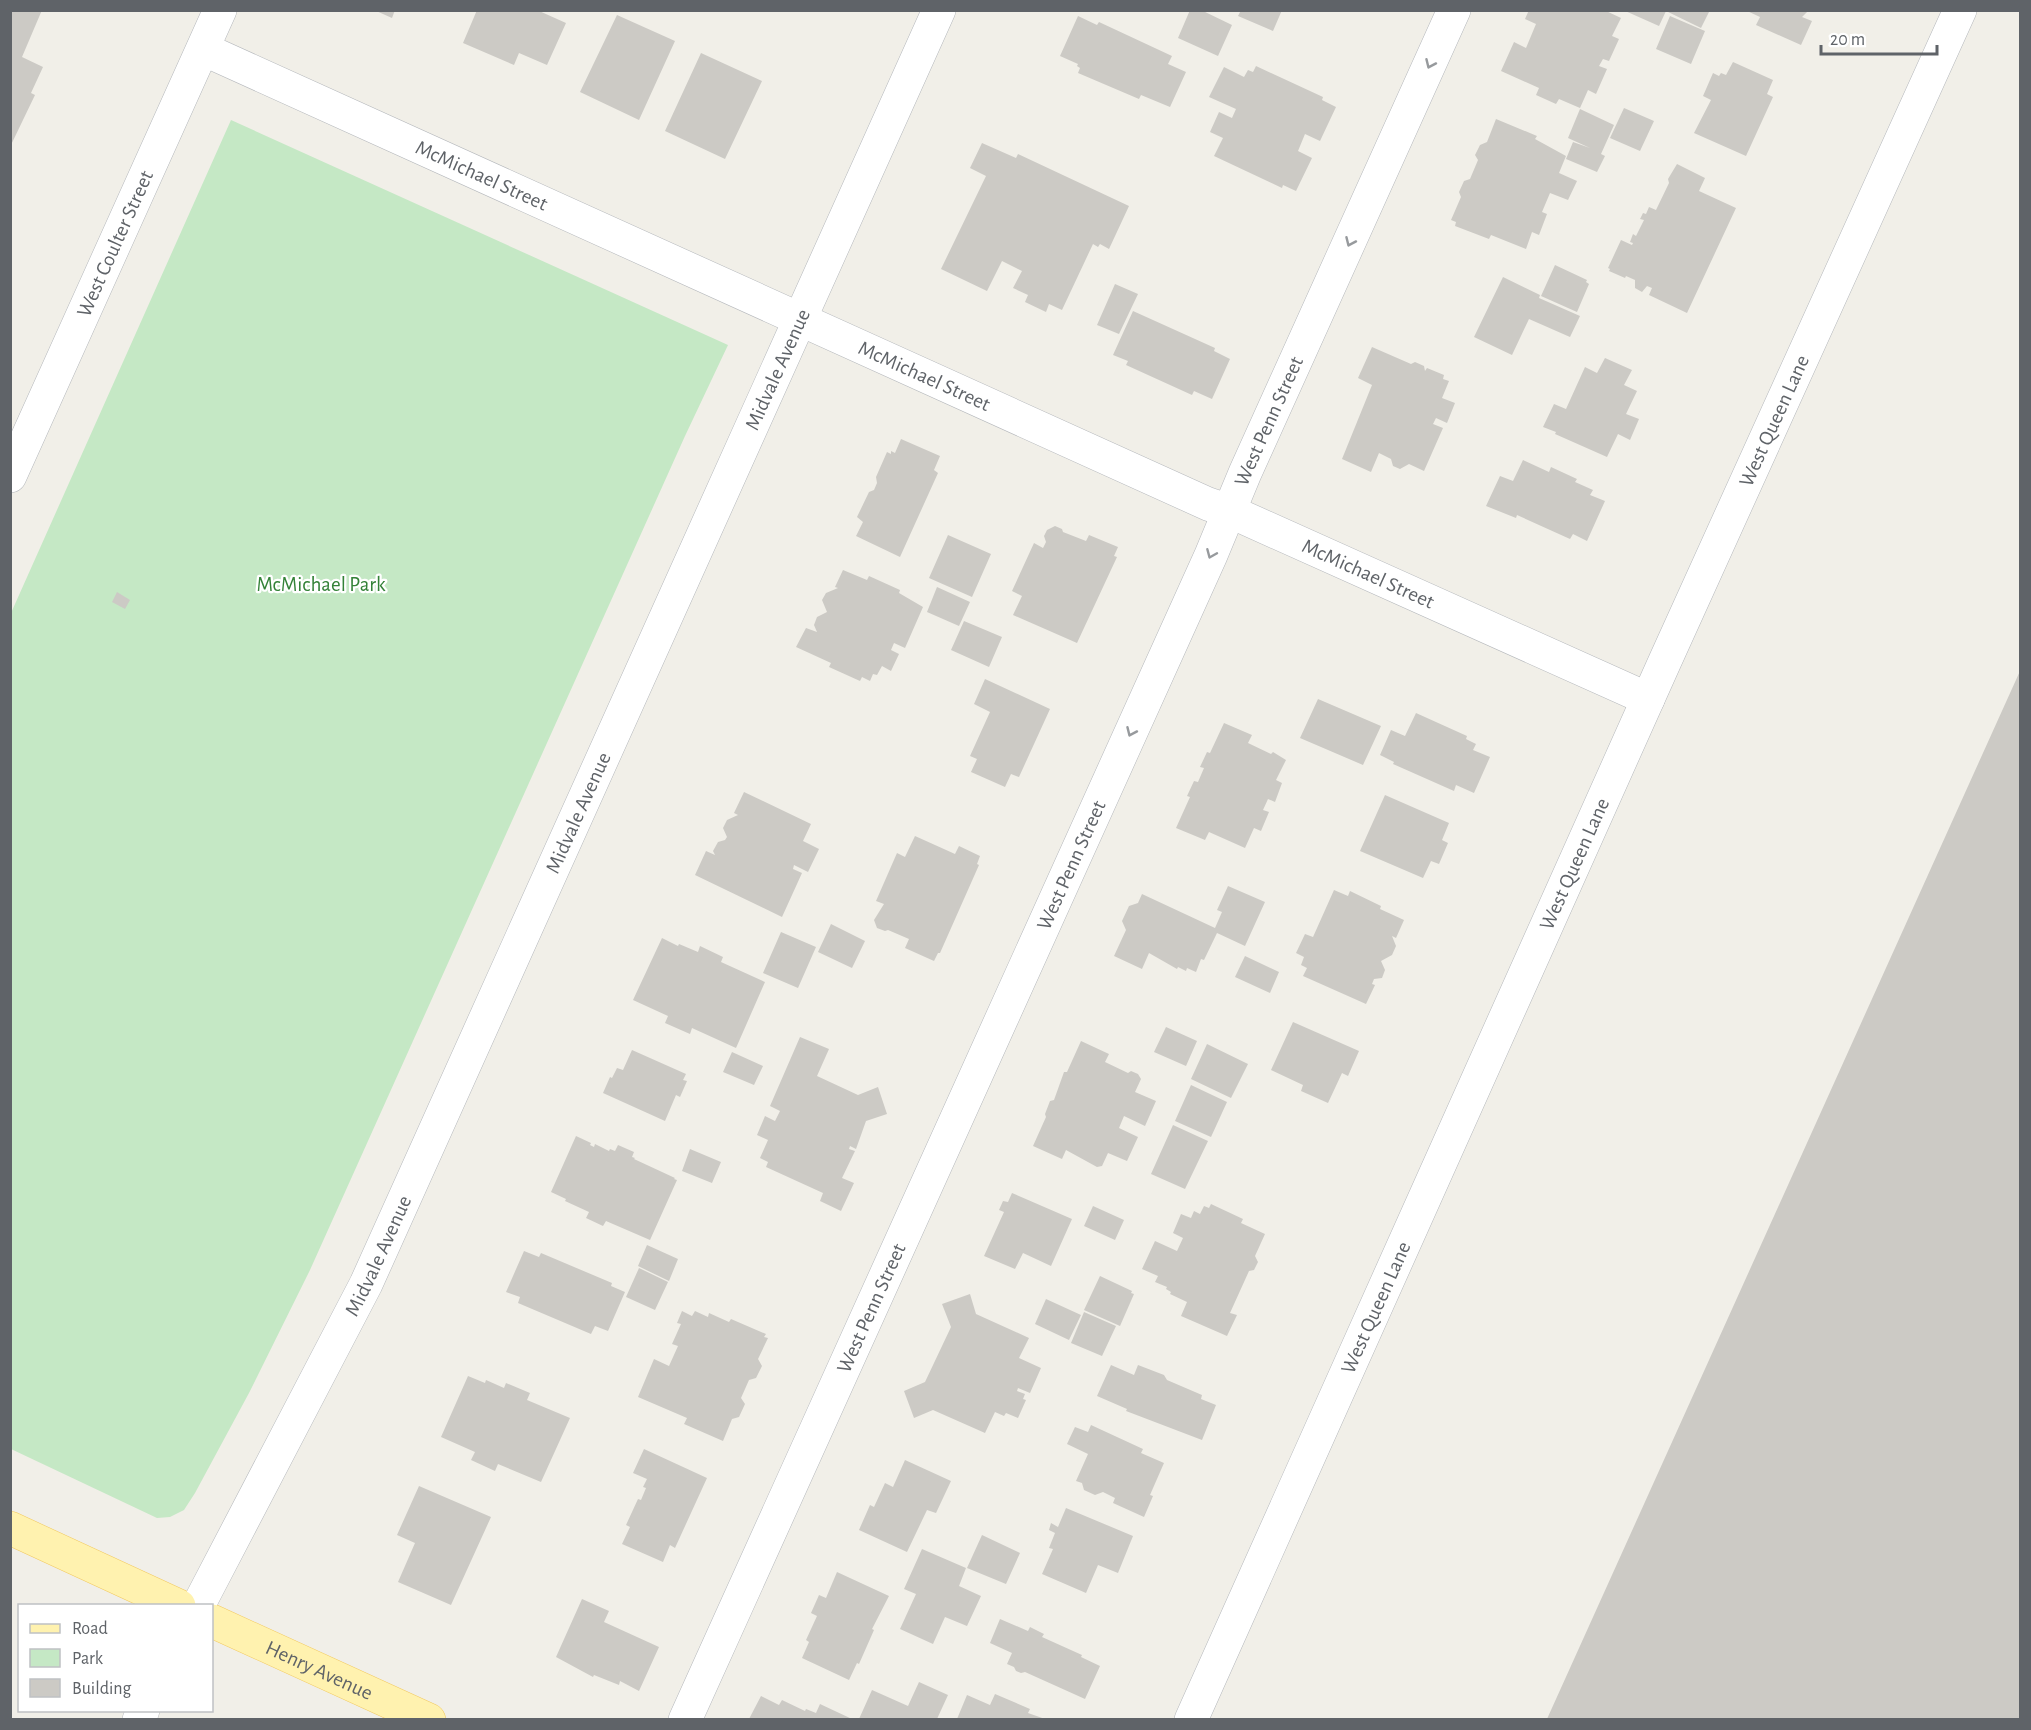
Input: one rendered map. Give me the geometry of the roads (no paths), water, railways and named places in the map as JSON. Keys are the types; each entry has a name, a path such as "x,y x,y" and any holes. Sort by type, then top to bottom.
{"main road":[{"path":"10,1528 177,1604"},
{"name":"Henry Avenue","path":"213,1621 429,1719"}],"street":[{"name":"West Coulter Street","path":"10,476 220,10"},
{"name":"Midvale Avenue","path":"199,1604 366,1284 939,10"},
{"name":"West Penn Street","path":"685,1719 1206,566 1454,10"},
{"name":"West Queen Lane","path":"1191,1719 1960,10"},
{"name":"McMichael Street","path":"203,49 1208,504 1229,511 1648,699"}],"park label":[{"name":"McMichael Park","path":"321,584"}]}
